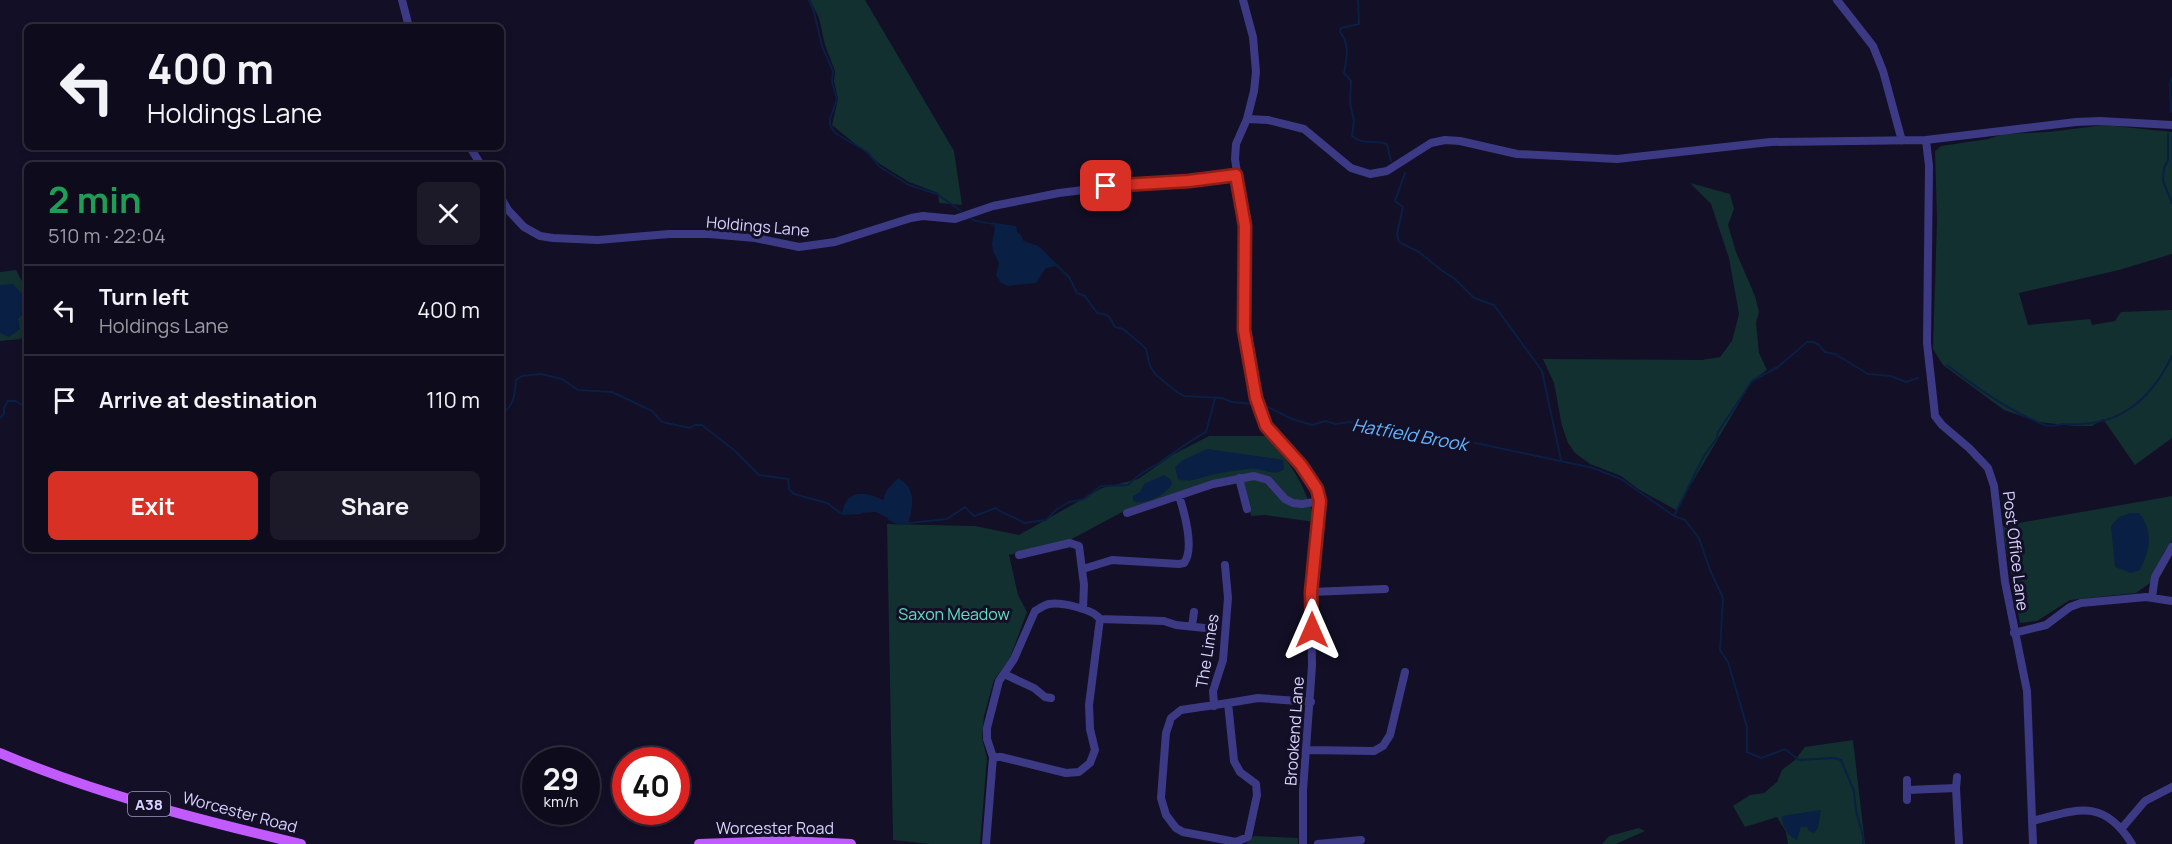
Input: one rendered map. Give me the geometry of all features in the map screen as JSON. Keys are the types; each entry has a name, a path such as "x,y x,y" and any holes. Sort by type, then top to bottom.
{"main road":[{"name":"Worcester Road","path":"0,753 90,786 301,844"},
{"name":"Worcester Road","path":"699,844 788,841 851,844"}],"street":[{"path":"402,0 408,24"},
{"path":"1127,513 1213,484 1249,476 1259,476 1268,480 1285,499 1293,503 1320,501 1317,489 1301,465 1266,426 1256,398 1244,330 1245,226 1236,175 1236,144 1254,91 1256,62 1254,37 1243,0"},
{"path":"1837,0 1873,46 1883,71 1902,141"},
{"path":"1246,118 1295,125 1304,129 1351,168 1370,174 1387,171 1431,143 1445,140 1460,141 1517,154 1608,159 1770,142 1926,140 2076,122 2172,125"},
{"name":"Post Office Lane","path":"1926,140 1929,177 1927,343 1935,416 1983,461 1994,486 2005,582 2027,691 2033,844"},
{"name":"Holdings Lane","path":"504,203 525,227 540,236 553,238 598,240 669,234 709,234 754,238 799,247 835,242 911,218 923,216 955,219 993,206 1059,193 1124,184 1189,181 1236,175"},
{"path":"1239,478 1247,509"},
{"path":"1083,569 1112,560 1184,563 1189,552 1185,516 1179,496"},
{"name":"Brookend Lane","path":"1303,844 1303,790 1311,702 1311,592 1320,501"},
{"path":"1019,555 1073,543 1079,546 1085,598 1083,609"},
{"path":"2152,597 2155,577 2172,547"},
{"name":"The Limes","path":"1214,706 1213,691 1223,660 1228,598 1226,565"},
{"path":"1311,592 1385,589"},
{"path":"2014,633 2046,625 2070,607 2080,603 2152,597 2172,601"},
{"path":"986,844 993,757 987,739 987,728 999,681 1014,659 1035,611 1049,604 1083,609 1096,614 1100,619 1089,705 1090,729 1095,750 1090,763 1079,772 1066,773 993,757"},
{"path":"1192,626 1194,612"},
{"path":"1100,619 1164,621 1176,625 1205,628"},
{"path":"1306,750 1374,751 1383,746 1390,735 1404,672"},
{"path":"1004,674 1034,687 1045,697 1051,698"},
{"name":"The Limes","path":"1228,703 1234,760 1240,772 1256,784 1257,795 1248,837 1236,842 1183,832 1176,828 1166,815 1161,798 1166,733 1171,718 1181,710 1258,698 1311,702"},
{"path":"1957,777 1959,844"},
{"path":"1907,780 1907,800"},
{"path":"2122,828 2145,801 2172,787"},
{"path":"1907,790 1956,789"},
{"path":"2032,821 2080,809 2094,811 2106,816 2122,828 2132,844"},
{"path":"1318,844 1361,840"}],"green space":[{"path":"810,0 865,0 954,151 962,205 939,203 938,193 909,182 880,164 832,125 838,99 834,81 835,71 825,45 819,18"},
{"path":"2105,125 2172,132 2172,254 2119,270 2019,293 2028,325 2090,319 2092,325 2115,321 2121,312 2172,310 2172,438 2135,465 2103,419 2092,426 2074,426 2039,422 2004,410 1943,365 1933,349 1937,220 1935,151 1941,146 1988,139 2004,134 2048,132"},
{"path":"1690,183 1730,194 1734,209 1728,225 1736,252 1755,296 1759,312 1756,323 1759,353 1767,370 1752,381 1676,510 1638,489 1621,476 1590,464 1575,453 1568,443 1562,426 1554,383 1543,359 1702,360 1720,357 1732,341 1739,314 1729,258 1711,204"},
{"path":"16,270 24,285 24,332 21,339 0,341 0,272"},
{"name":"Saxon Meadow","path":"1209,436 1265,436 1283,456 1302,485 1315,522 1265,515 1251,516 1242,476 1212,481 1165,496 1126,510 1070,540 1009,555 1018,595 1027,612 1010,658 994,680 984,716 982,738 987,758 980,844 930,844 893,840 887,524 975,526 1019,535 1102,488 1138,479 1174,454"},
{"path":"2172,496 2172,541 2164,552 2150,583 2136,593 2070,600 2037,621 2020,623 2002,526"},
{"path":"1853,740 1865,844 1788,844 1786,832 1777,817 1745,827 1733,806 1750,795 1764,793 1777,782 1782,770 1795,760 1805,747"},
{"path":"1639,828 1645,831 1616,844 1602,844 1609,836"},
{"path":"1254,836 1298,838 1298,844 1246,844"}],"water":[{"path":"992,222 1015,227 1023,242 1038,247 1057,266 1046,268 1036,283 1007,286 1000,282 996,275 999,263 993,251 995,228"},
{"path":"13,284 24,296 24,312 18,319 20,329 9,337 0,333 0,285"},
{"path":"1207,449 1283,460 1284,469 1276,473 1249,469 1192,480 1178,479 1175,467 1183,460"},
{"path":"1164,475 1170,479 1172,484 1165,492 1149,501 1133,501 1133,496 1140,492 1144,484"},
{"path":"898,478 911,492 912,504 908,524 900,524 876,512 842,514 847,500 857,494 883,500 886,491"},
{"path":"2139,513 2149,534 2148,548 2140,570 2131,573 2115,567 2111,526 2119,517"},
{"path":"1821,810 1818,828 1814,833 1807,827 1801,827 1797,840 1788,834 1782,816"}],"waterway":[{"name":"Hatfield Brook","path":"809,0 822,46 833,71 832,82 837,99 830,125 835,133 867,152 880,167 909,185 937,194 961,211"},
{"name":"Hatfield Brook","path":"1358,0 1359,24 1341,28 1340,32 1346,46 1347,57 1344,73 1351,81 1350,103 1354,121 1352,136 1360,141 1387,144 1391,161"},
{"path":"2171,112 2170,84 2172,78"},
{"path":"2168,134 2168,160 2164,168 2163,181 2172,203"},
{"name":"Hatfield Brook","path":"1405,173 1395,201 1403,207 1397,234 1399,242 1419,252 1455,279 1474,298 1494,305 1542,371 1561,460"},
{"name":"Hatfield Brook","path":"971,219 1016,229"},
{"name":"Hatfield Brook","path":"1019,234 1023,242 1038,247 1069,277 1077,293 1085,296 1097,313 1109,317 1115,327 1123,329 1141,344 1146,349 1150,366 1156,375 1177,392 1184,396 1222,398 1232,402 1255,404"},
{"path":"1674,516 1704,456 1752,381 1778,367 1807,342 1819,345 1825,352 1835,354 1868,374 1891,376 1906,382 1918,378"},
{"path":"1947,365 2006,406 2050,426 2102,421 2131,408 2154,386 2172,356"},
{"path":"504,412 511,404 516,380 522,376 541,374 562,379 578,390 612,392 652,411 662,422 690,428 702,425 735,451 759,475 788,479 789,489 794,494 827,503 842,514 861,513"},
{"path":"889,519 900,524 947,519 965,507 974,516 996,508 1024,523 1046,520 1057,509 1069,502 1084,499 1101,486 1128,485 1142,473 1206,432 1215,398"},
{"path":"0,418 4,414 8,401 16,401 24,407"},
{"name":"Hatfield Brook","path":"1262,404 1292,419 1312,425 1325,421 1336,424 1349,422 1424,436 1457,439 1593,468 1621,479 1674,516 1685,520 1699,538 1723,598 1720,650 1728,662 1747,727 1747,752 1761,758 1785,749 1799,760 1834,758 1841,760 1854,791 1863,844"}],"route":[{"path":"1106,186 1189,181 1236,175 1245,226 1244,330 1256,398 1266,426 1301,465 1317,489 1321,505 1311,592 1312,630"}]}
